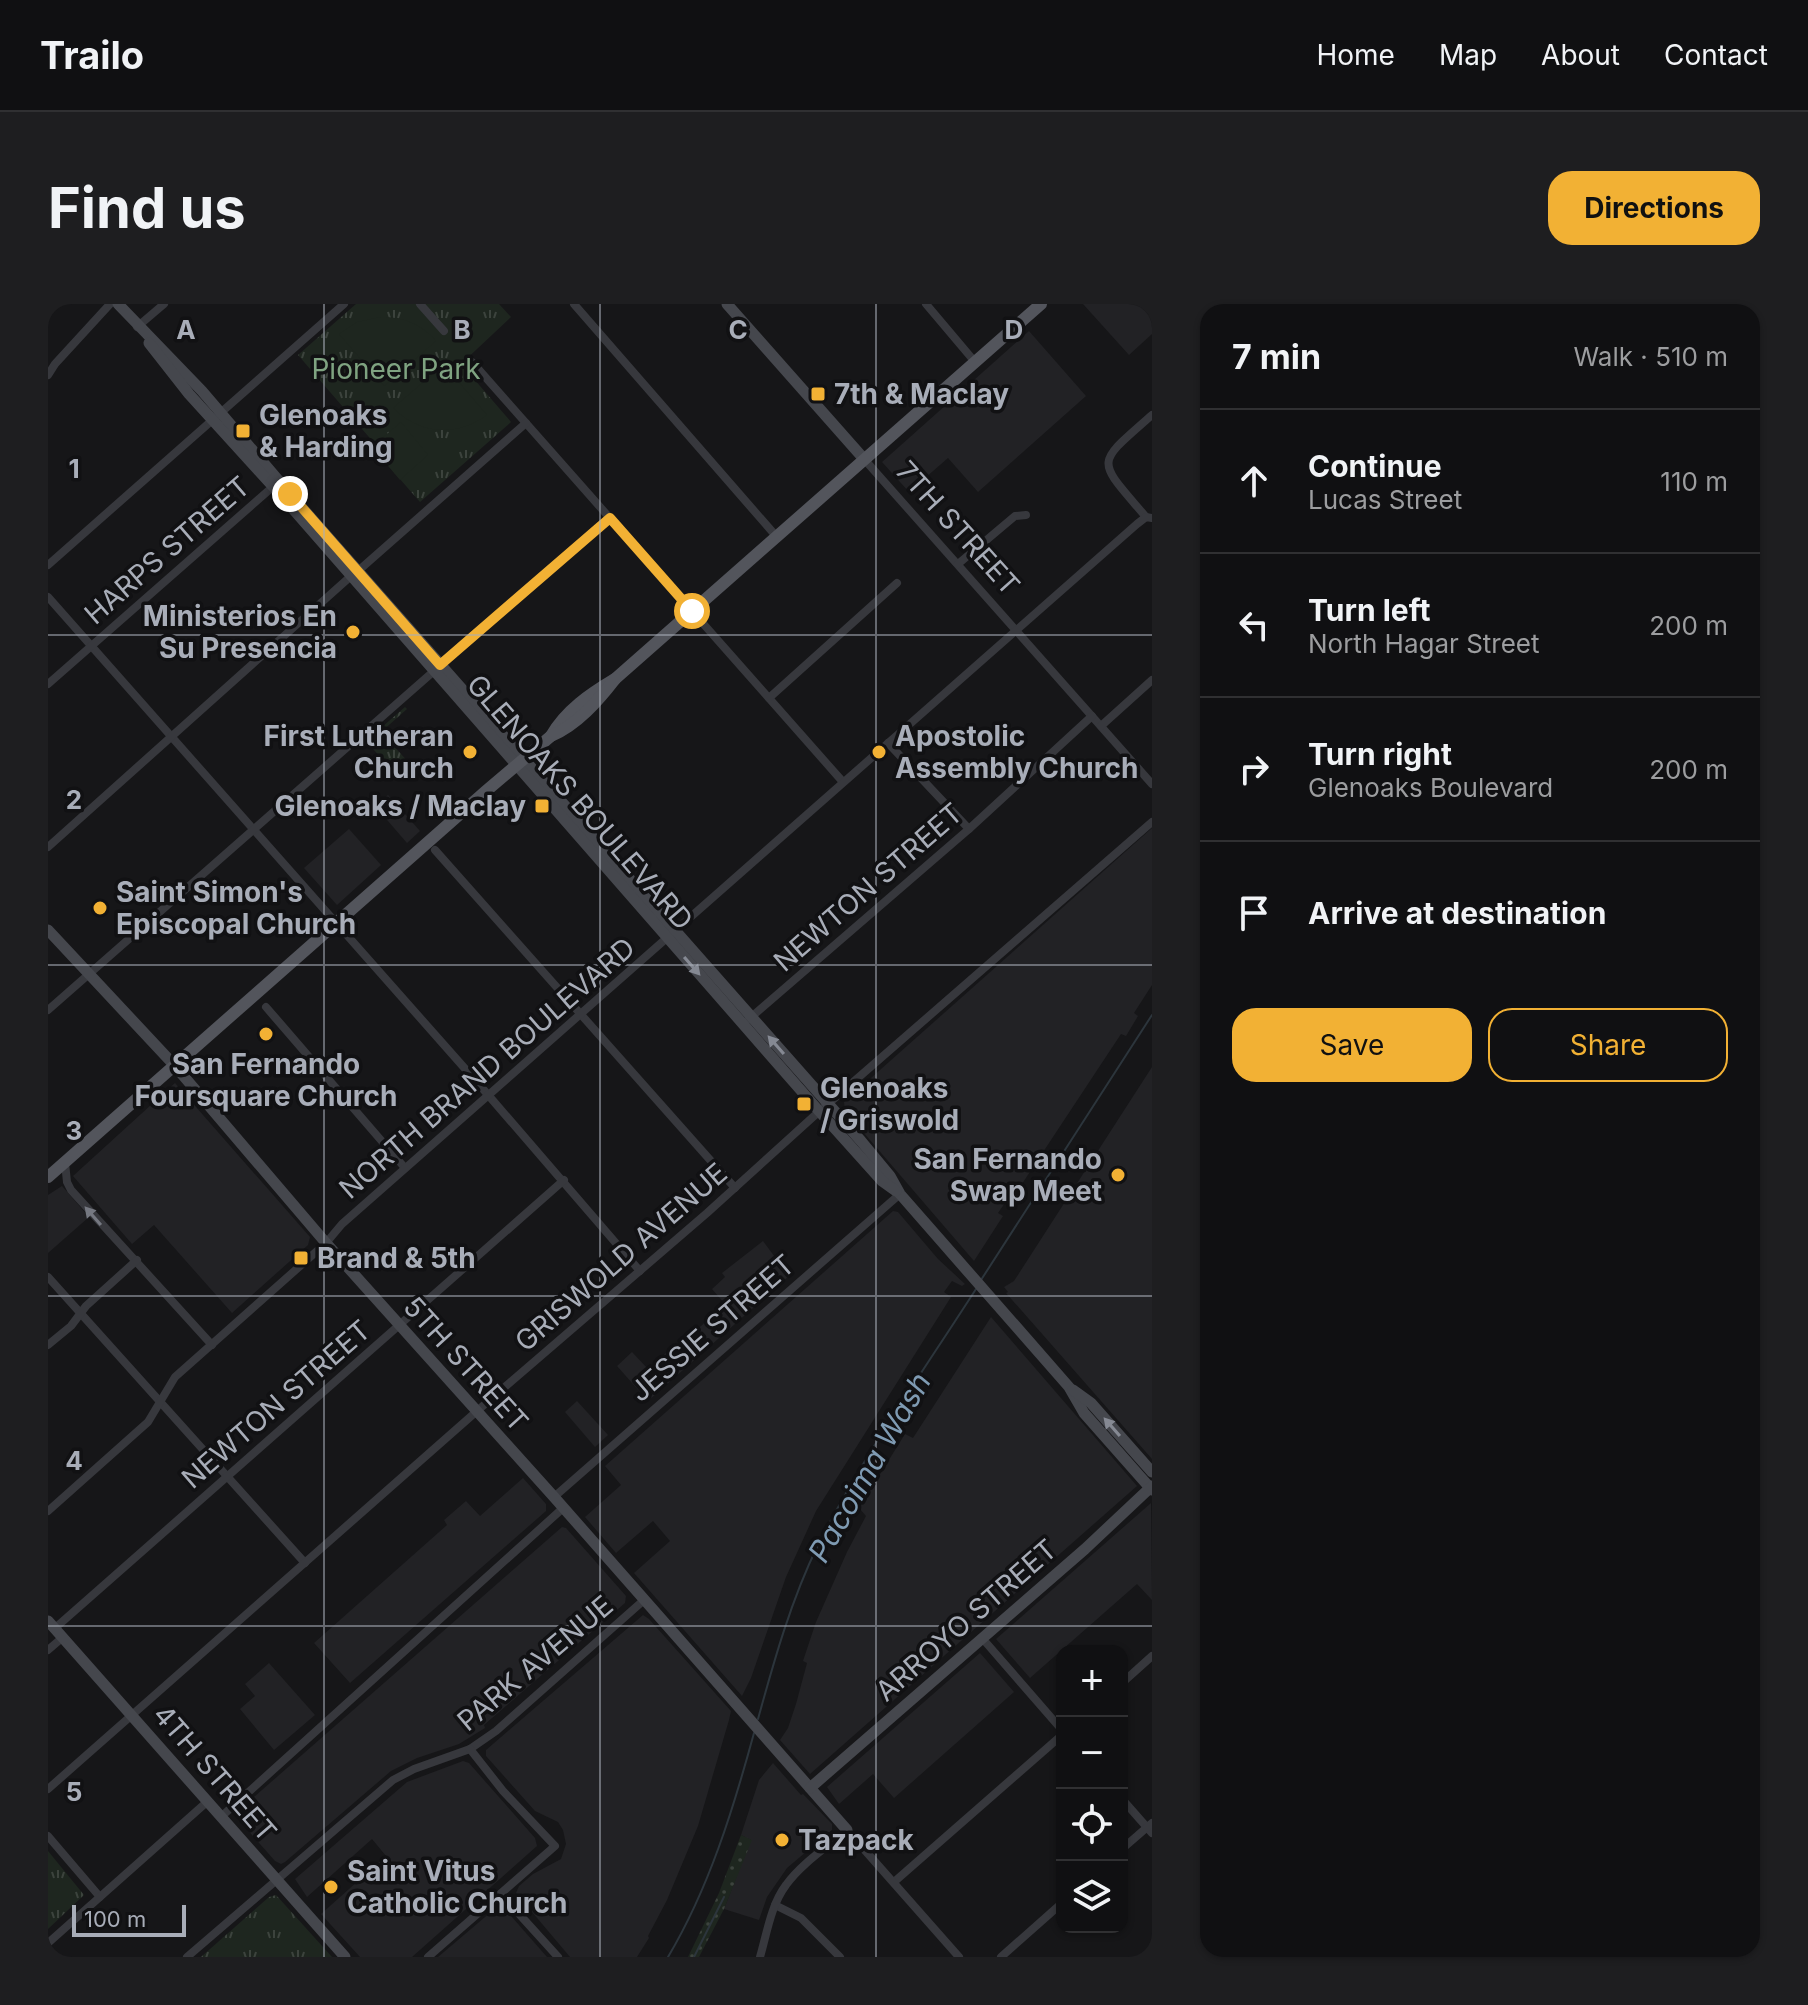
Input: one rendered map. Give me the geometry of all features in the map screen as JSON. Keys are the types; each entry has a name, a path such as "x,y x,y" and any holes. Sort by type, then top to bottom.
{"main road":[{"path":"48,1177 521,763 551,736 559,722 589,694 615,679 1041,304"}],"street":[{"path":"48,375 110,304"},
{"name":"GLENOAKS BOULEVARD","path":"118,304 137,327 166,352 216,417 823,1107 890,1176 900,1194 1069,1387 1084,1413 1151,1488"},
{"path":"137,327 164,304"},
{"path":"48,565 344,304"},
{"path":"420,304 444,331"},
{"path":"574,304 776,536"},
{"name":"7TH STREET","path":"727,304 1152,784"},
{"path":"926,304 975,362"},
{"path":"472,362 843,782"},
{"path":"1149,517 1111,476 1107,465 1110,452 1152,415"},
{"path":"48,847 526,423"},
{"name":"HARPS STREET","path":"48,684 276,484"},
{"path":"958,564 1015,516 1026,515"},
{"name":"NORTH BRAND BOULEVARD","path":"48,1511 148,1422 172,1380 326,1243 342,1224 1016,630 1149,517"},
{"path":"48,1010 610,518"},
{"path":"769,698 897,583"},
{"path":"48,597 564,1180 640,1271"},
{"path":"1101,726 1152,680"},
{"name":"NEWTON STREET","path":"747,1021 969,829 1092,716"},
{"path":"888,743 969,829"},
{"name":"GRISWOLD AVENUE","path":"48,1789 1152,822"},
{"path":"435,850 735,1188"},
{"name":"5TH STREET","path":"48,930 175,1066 326,1243 847,1830"},
{"path":"266,1007 405,1168"},
{"path":"65,1163 71,1190 212,1345"},
{"name":"NEWTON STREET","path":"48,1650 55,1629 564,1180"},
{"name":"JESSIE STREET","path":"554,1497 900,1194"},
{"path":"48,1345 137,1260"},
{"path":"48,1277 305,1563"},
{"name":"GLENOAKS BOULEVARD","path":"1069,1387 1091,1403 1152,1472"},
{"name":"ARROYO STREET","path":"810,1788 1151,1488"},
{"path":"222,1816 562,1509"},
{"name":"PARK AVENUE","path":"187,1957 393,1780 470,1749 496,1731 644,1600"},
{"name":"4TH STREET","path":"55,1629 345,1957"},
{"path":"982,1638 1056,1726"},
{"path":"1128,1678 1152,1656"},
{"path":"894,1882 1056,1738"},
{"path":"428,1957 555,1846 503,1791 470,1749"},
{"path":"48,1943 208,1801"},
{"path":"1128,1805 1150,1828 1128,1844"},
{"path":"760,1957 775,1905 792,1877 847,1830 959,1957"},
{"path":"48,1836 100,1897"},
{"path":"501,1894 558,1957"},
{"path":"775,1905 801,1918 840,1957"},
{"path":"1001,1957 1056,1908"}],"shaded area":[{"path":"1083,304 1152,304 1152,334 1129,355"},
{"path":"1029,331 1086,396 978,492 948,458 909,492 882,462"},
{"path":"388,795 420,831 407,843 375,806"},
{"path":"1152,828 1152,985 1134,1013 1138,1016 1126,1036 1121,1034 1010,1202 1007,1200 998,1213 1003,1216 974,1261 845,1111 844,1102"},
{"path":"349,829 381,865 337,905 304,868"},
{"name":"San Fernando Swap Meet","path":"1152,1067 1152,1459 1004,1287 1014,1281"},
{"path":"175,1083 310,1237 308,1245 232,1313 154,1225 132,1244 73,1176"},
{"path":"62,1186 89,1217 48,1253 48,1195"},
{"path":"893,1211 898,1212 938,1259 965,1284 962,1286 952,1281 944,1292 951,1297 816,1511 786,1577 742,1696 634,1573 670,1541 653,1521 616,1553 585,1517 621,1485 605,1466"},
{"path":"763,1241 789,1276 648,1401 617,1366 632,1352 648,1369 686,1335 689,1337 725,1304 712,1289 725,1277 722,1273"},
{"path":"991,1317 1137,1486 810,1774 780,1740 788,1728 796,1704 807,1663 803,1661 816,1622 866,1516 859,1508 905,1434 913,1438"},
{"path":"577,1401 608,1435 595,1447 565,1412"},
{"path":"523,1478 546,1504 546,1511 350,1683 314,1643 447,1525 444,1520 466,1501 480,1516"},
{"path":"1151,1503 1152,1600 1137,1584 1068,1645 1056,1645 1056,1655 1030,1678 996,1639"},
{"path":"562,1527 626,1596 625,1603 484,1725 485,1728 459,1744 417,1758 391,1771 285,1862 275,1861 237,1818 238,1811"},
{"path":"643,1615 731,1711 698,1826 667,1900 637,1957 570,1957 516,1893 519,1886 533,1874 561,1859 566,1844 563,1830 558,1822 535,1811 486,1756 486,1750"},
{"path":"980,1653 1014,1692 894,1798 873,1774 839,1804 827,1787"},
{"path":"269,1663 315,1715 274,1750 240,1709 255,1696 245,1684"},
{"path":"463,1761 469,1763 535,1838 537,1846 412,1957 360,1957 321,1914 386,1856 372,1839 307,1897 295,1879 407,1782"},
{"path":"773,1763 832,1824 832,1830 787,1868 767,1897 759,1920 724,1909 751,1840 741,1835 759,1780"},
{"path":"498,1906 505,1909 547,1957 438,1957"}],"green space":[{"name":"Pioneer Park","path":"356,304 499,304 511,317 461,364 511,422 420,502 372,447 375,444 298,355"},
{"path":"381,317 412,323 436,341 384,386 339,334 357,322"},
{"path":"442,366 487,415 463,427 439,430 415,424 393,408"},
{"path":"401,422 428,455 400,480 372,447"},
{"path":"405,707 407,709 381,732 411,765 398,777 366,741"},
{"path":"741,1835 752,1840 724,1909 699,1957 688,1957 719,1893"},
{"path":"48,1851 84,1895 48,1929"},
{"path":"276,1895 332,1957 201,1957 269,1897"}],"waterway":[{"name":"Pacoima Wash","path":"981,1280 1152,1015"},
{"name":"Pacoima Wash","path":"758,1719 791,1609 818,1545 874,1447 976,1289"},
{"name":"Pacoima Wash","path":"668,1957 708,1876 754,1733"},
{"path":"694,1957 724,1897"}],"place":[{"name":"7th & Maclay","path":"818,394"},
{"name":"Glenoaks & Harding","path":"243,431"},
{"name":"Ministerios En Su Presencia","path":"353,632"},
{"name":"First Lutheran Church","path":"470,752"},
{"name":"Apostolic Assembly Church","path":"879,752"},
{"name":"Glenoaks / Maclay","path":"542,806"},
{"name":"Saint Simon's Episcopal Church","path":"100,908"},
{"name":"San Fernando Foursquare Church","path":"266,1034"},
{"name":"Glenoaks / Griswold","path":"804,1104"},
{"name":"San Fernando Swap Meet","path":"1118,1175"},
{"name":"Brand & 5th","path":"301,1258"},
{"name":"Tazpack","path":"782,1840"},
{"name":"Saint Vitus Catholic Church","path":"331,1887"}],"route":[{"path":"290,494 440,665 610,518 692,611"}]}
